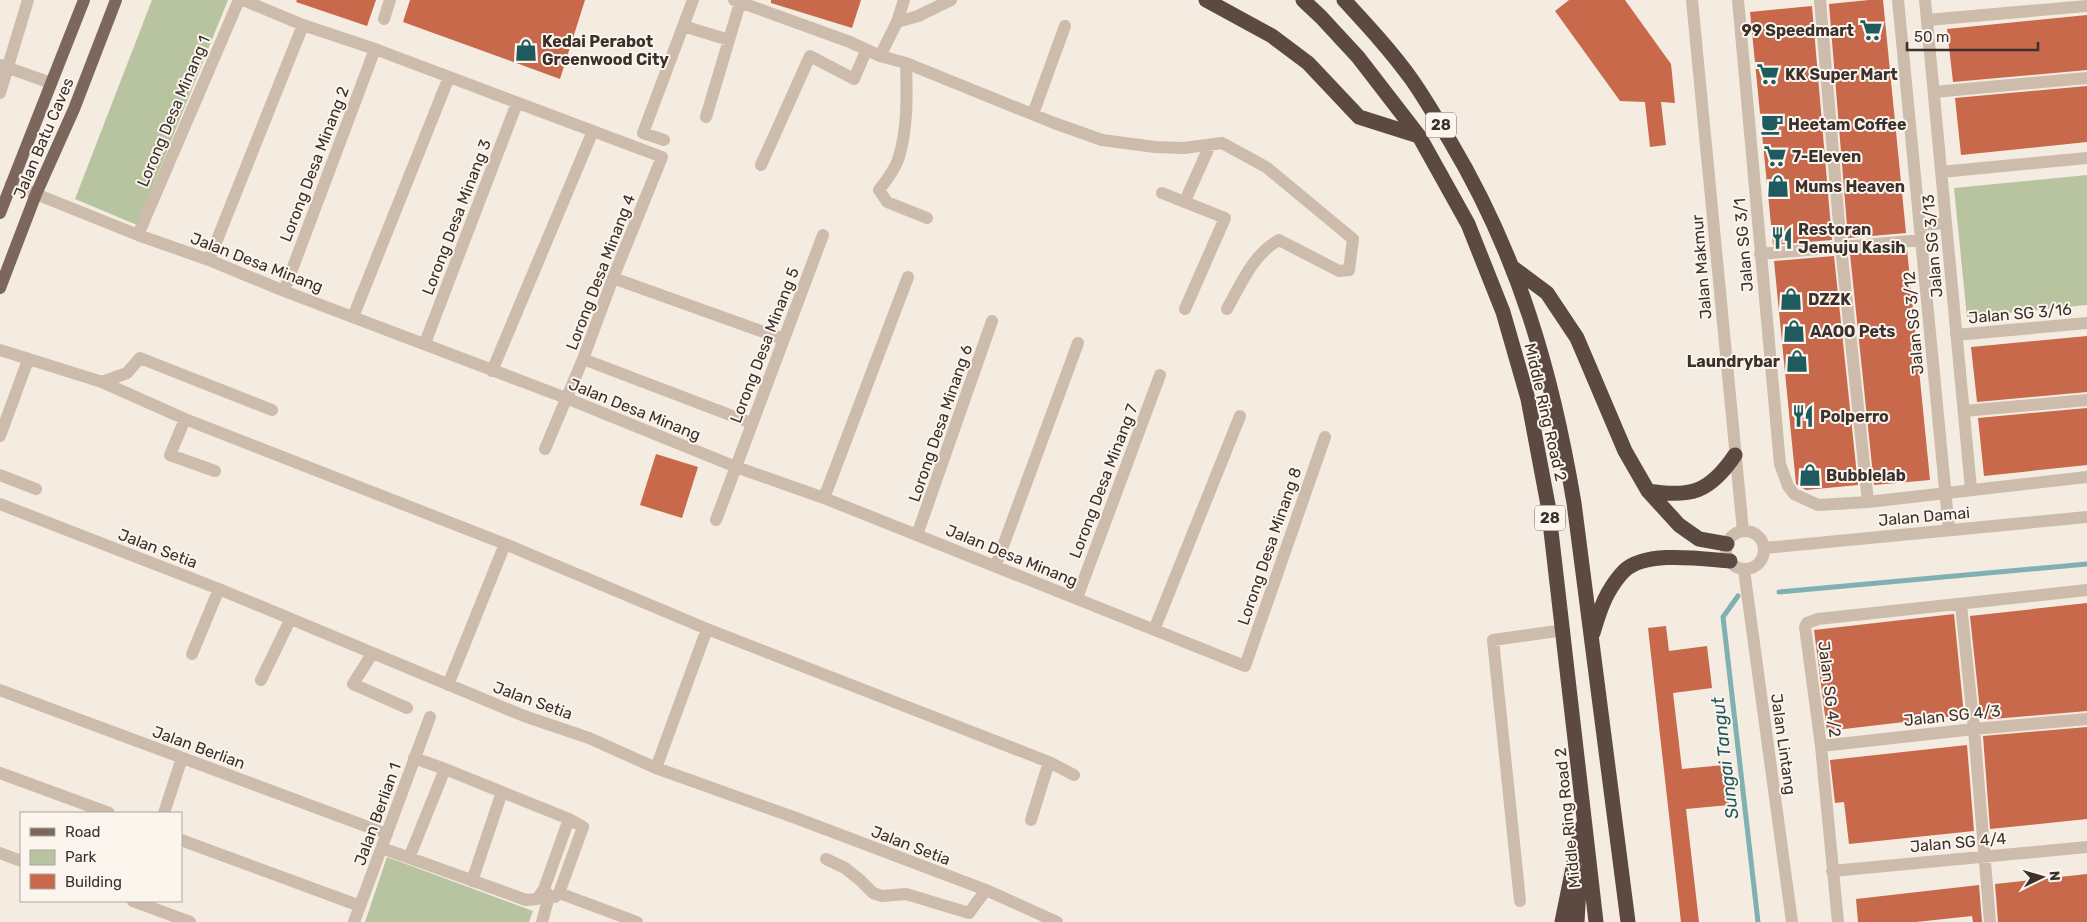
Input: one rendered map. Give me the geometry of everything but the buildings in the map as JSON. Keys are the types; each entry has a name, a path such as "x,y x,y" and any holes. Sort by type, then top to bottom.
{"highway":[{"path":"1206,0 1272,36 1308,63 1358,117 1419,136"},
{"name":"Middle Ring Road 2","path":"1303,0 1358,57 1419,136 1468,224 1503,312 1528,399 1548,505 1564,630 1596,922"},
{"name":"Middle Ring Road 2","path":"1344,0 1369,27 1412,81 1475,182 1512,267 1540,346 1562,437 1574,504 1628,922"},
{"path":"1512,267 1547,293 1576,338 1625,451 1648,492 1679,525 1699,539 1727,544"},
{"path":"1648,492 1685,494 1707,486 1723,473 1735,455"},
{"path":"1592,634 1607,594 1625,570 1635,564 1656,558 1695,558 1730,561"},
{"path":"1562,922 1584,816"},
{"path":"1577,922 1584,816"}],"main road":[{"name":"Jalan Batu Caves","path":"0,214 84,0"},
{"name":"Jalan Batu Caves","path":"0,288 36,194 74,109 116,0"}],"street":[{"path":"0,93 4,67 28,0"},
{"path":"241,0 303,25 375,49 593,131 492,371"},
{"name":"Lorong Desa Minang 1","path":"138,235 241,0"},
{"path":"384,19 390,0"},
{"path":"664,140 643,133 693,0"},
{"path":"880,56 897,22 904,0"},
{"path":"897,22 918,16 951,0"},
{"name":"Jalan Makmur","path":"1692,0 1743,531"},
{"name":"Jalan SG 3/1","path":"1738,0 1780,464 1788,486 1800,498 1818,505 1868,502"},
{"path":"1820,0 1841,247 1868,502 2087,477"},
{"name":"Jalan SG 3/12","path":"1898,0 1949,530"},
{"name":"Jalan SG 3/13","path":"1925,0 1971,489"},
{"path":"706,117 737,2 850,42 866,51 906,63 1102,140 1155,147 1184,148 1222,143 1266,167 1353,239 1349,270 1340,272 1279,240 1271,244 1250,267 1228,309"},
{"path":"1927,20 2087,6"},
{"path":"209,260 303,25"},
{"path":"683,26 728,40"},
{"path":"1033,114 1064,26"},
{"name":"Lorong Desa Minang 2","path":"284,291 375,49"},
{"path":"761,164 810,56 854,79 866,51"},
{"path":"906,63 906,110 898,162 879,190 886,202 927,218"},
{"path":"4,67 51,83"},
{"path":"353,317 449,77"},
{"path":"1934,92 2087,78"},
{"name":"Lorong Desa Minang 3","path":"425,343 518,103"},
{"name":"Lorong Desa Minang 4","path":"545,449 583,359 613,278 662,157 593,131"},
{"path":"1185,201 1210,145"},
{"path":"1941,172 2087,158"},
{"name":"Jalan Desa Minang","path":"11,184 138,235 209,260 284,291 566,398 736,467 824,498 1245,666"},
{"path":"1162,193 1225,218 1185,309"},
{"path":"1921,225 1946,223"},
{"name":"Lorong Desa Minang 5","path":"716,520 823,235"},
{"path":"1760,254 1922,240"},
{"path":"824,498 908,277"},
{"path":"613,278 783,339"},
{"name":"Lorong Desa Minang 6","path":"917,535 992,321"},
{"name":"Jalan SG 3/16","path":"1956,336 2087,323"},
{"path":"996,566 1078,343"},
{"path":"0,350 102,382 185,419 505,544 708,629 1049,762 1074,775"},
{"path":"102,382 127,373 140,358 272,410"},
{"path":"583,359 751,423"},
{"path":"0,436 28,360"},
{"name":"Lorong Desa Minang 7","path":"1076,598 1160,375"},
{"path":"1964,411 2087,400"},
{"path":"1154,630 1240,416"},
{"path":"185,419 170,455 215,472"},
{"name":"Lorong Desa Minang 8","path":"1245,666 1325,437"},
{"path":"0,475 36,489"},
{"name":"Jalan Setia","path":"0,504 219,589 524,716 589,738 656,768 796,818 986,890 1057,922"},
{"name":"Jalan Damai","path":"1765,548 2087,517"},
{"path":"1743,531 1755,533 1760,537 1765,548 1763,559 1755,567 1744,570 1730,561 1726,550 1727,544 1732,537 1743,531"},
{"path":"448,684 505,544"},
{"name":"Jalan Lintang","path":"1744,570 1792,922"},
{"path":"192,654 219,589"},
{"name":"Jalan SG 4/2","path":"1838,922 1821,746 1805,627 1807,623 1827,618 2087,590"},
{"path":"1961,605 1974,728 1990,922"},
{"path":"261,680 290,620"},
{"path":"656,768 708,629"},
{"path":"1520,901 1493,640 1564,630"},
{"path":"372,654 353,684 407,708"},
{"name":"Jalan Berlian","path":"0,690 387,834"},
{"name":"Jalan Berlian 1","path":"354,922 430,717"},
{"name":"Jalan SG 4/3","path":"1821,746 1974,728 2087,719"},
{"path":"164,812 182,758"},
{"path":"414,758 569,819 582,827 552,894 542,922"},
{"path":"1031,820 1049,762"},
{"path":"409,858 445,769"},
{"path":"0,773 106,812"},
{"path":"472,881 502,792"},
{"path":"552,894 569,819"},
{"path":"182,840 360,906"},
{"name":"Jalan SG 4/4","path":"1832,870 2087,847"},
{"path":"382,848 526,900 552,894 637,922"},
{"path":"0,853 20,861"},
{"path":"826,859 845,868 873,893 882,896 906,894 969,913 986,890"},
{"path":"137,902 190,922"}],"green space":[{"path":"152,0 228,0 137,225 75,199"},
{"path":"2087,175 2087,305 1967,317 1954,188"},
{"path":"387,857 533,911 529,922 365,922"}],"waterway":[{"name":"Sungai Tangut","path":"1779,592 2087,564"},
{"name":"Sungai Tangut","path":"1738,596 1723,617 1758,922"}],"place":[{"name":"99 Speedmart","path":"1871,30"},
{"name":"Kedai Perabot Greenwood City","path":"526,50"},
{"name":"KK Super Mart","path":"1768,74"},
{"name":"Heetam Coffee","path":"1772,124"},
{"name":"7-Eleven","path":"1775,156"},
{"name":"Mums Heaven","path":"1778,186"},
{"name":"Restoran Jemuju Kasih","path":"1782,238"},
{"name":"DZZK","path":"1791,299"},
{"name":"AAOO Pets","path":"1794,331"},
{"name":"Laundrybar","path":"1797,361"},
{"name":"Polperro","path":"1803,416"},
{"name":"Bubblelab","path":"1810,475"}]}
